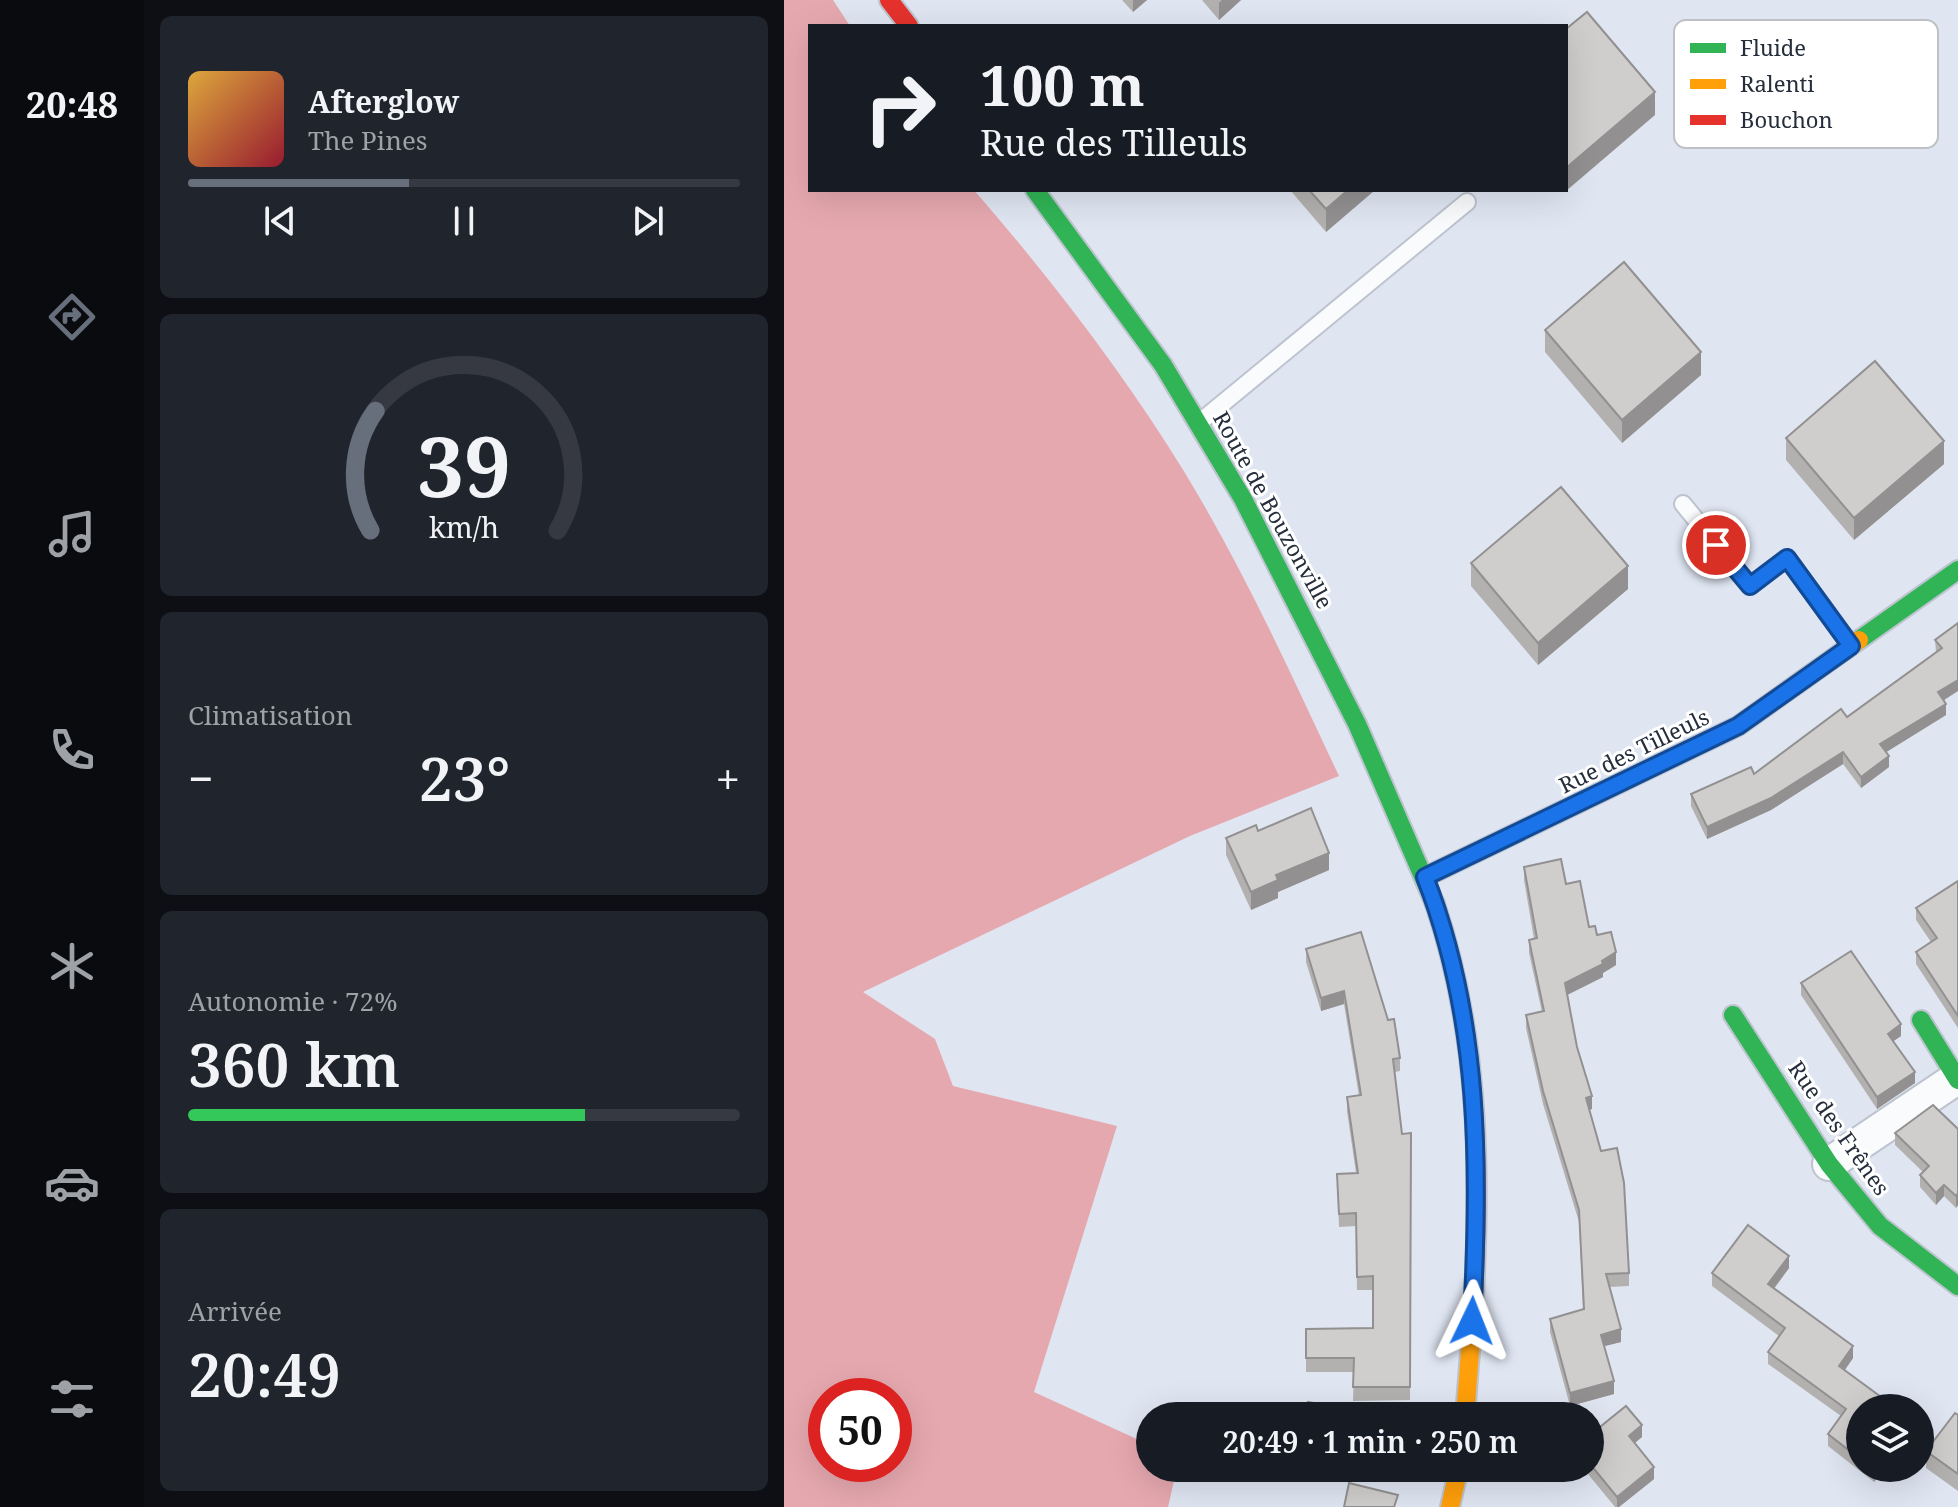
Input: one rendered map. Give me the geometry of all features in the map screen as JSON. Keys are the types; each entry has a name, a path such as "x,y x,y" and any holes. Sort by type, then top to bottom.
{"main road":[{"path":"889,0 907,24"},
{"name":"Route de Bouzonville","path":"1037,192 1089,260 1199,423 1287,580 1425,877 1451,955 1474,1082 1477,1160 1466,1402"},
{"name":"Rue des Tilleuls","path":"1425,877 1738,726 1958,570"},
{"name":"Rue des Frênes","path":"1733,1015 1829,1164 1880,1226 1958,1286"},
{"path":"1921,1020 1957,1079"},
{"path":"1450,1507 1456,1482"}],"street":[{"path":"1829,1164 1957,1079"}],"lane":[{"path":"1199,423 1467,202"},
{"path":"1683,504 1750,586 1787,558 1851,646"}],"shaded area":[{"path":"784,0 833,0 849,24 808,24 808,192 976,192 1085,327 1185,473 1247,585 1339,776 1190,836 863,992 935,1039 953,1086 1117,1126 1034,1392 1136,1439 1136,1482 1174,1482 1168,1507 784,1507"}],"building":[{"path":"1587,12 1655,92 1568,166 1568,27"},
{"path":"1311,192 1346,192 1326,209"},
{"path":"1624,262 1701,352 1622,420 1545,330"},
{"path":"1875,361 1944,441 1854,518 1786,438"},
{"path":"1561,487 1628,566 1538,643 1471,563"},
{"path":"1958,623 1958,680 1938,692 1946,704 1880,744 1889,756 1861,777 1843,752 1771,798 1707,827 1691,794 1751,767 1754,774 1841,709 1847,717 1942,648 1935,640"},
{"path":"1311,808 1329,853 1276,875 1278,880 1251,892 1226,838 1256,825 1258,831"},
{"path":"1561,859 1566,884 1580,881 1589,927 1595,926 1597,935 1611,932 1616,952 1602,961 1603,964 1565,983 1577,1047 1592,1096 1586,1098 1601,1151 1617,1148 1624,1183 1629,1273 1606,1274 1621,1329 1601,1335 1614,1381 1570,1393 1550,1319 1584,1309 1579,1210 1543,1091 1526,1015 1544,1011 1529,940 1537,938 1524,867"},
{"path":"1958,881 1958,1016 1916,952 1937,938 1916,908"},
{"path":"1361,932 1388,1020 1394,1019 1400,1058 1393,1059 1402,1134 1411,1133 1410,1387 1353,1387 1354,1358 1306,1358 1306,1329 1373,1328 1373,1276 1357,1277 1356,1213 1339,1214 1337,1174 1358,1173 1347,1097 1361,1095 1344,991 1321,998 1306,949"},
{"path":"1851,951 1901,1024 1888,1034 1915,1072 1877,1097 1801,983"},
{"path":"1933,1105 1958,1129 1956,1196 1944,1185 1936,1193 1920,1175 1929,1166 1895,1133"},
{"path":"1748,1225 1789,1256 1768,1284 1853,1346 1839,1366 1877,1394 1846,1394 1846,1409 1768,1352 1785,1328 1712,1273"},
{"path":"1626,1406 1642,1425 1629,1436 1654,1467 1617,1497 1604,1481 1604,1424"},
{"path":"1846,1409 1846,1448 1828,1434"},
{"path":"1955,1413 1958,1415 1958,1474 1934,1457 1934,1441"},
{"path":"1349,1483 1398,1495 1394,1507 1344,1507"}],"traffic: fast":[{"path":"1036,192 1163,365 1243,499 1357,724 1435,904"},
{"path":"1859,640 1958,570"},
{"path":"1733,1015 1829,1164 1880,1226 1958,1286"},
{"path":"1921,1020 1958,1080"}],"traffic: slow":[{"path":"1425,877 1738,726 1859,640"},
{"path":"1466,1402 1473,1314"},
{"path":"1450,1507 1456,1482"}],"traffic: jam":[{"path":"889,0 907,24"},
{"path":"1435,904 1461,1005 1474,1107 1477,1210 1473,1314"}],"route":[{"path":"1472,1321 1477,1160 1474,1082 1463,1006 1451,955 1425,877 1738,726 1851,646 1787,558 1750,586 1716,545"}]}
